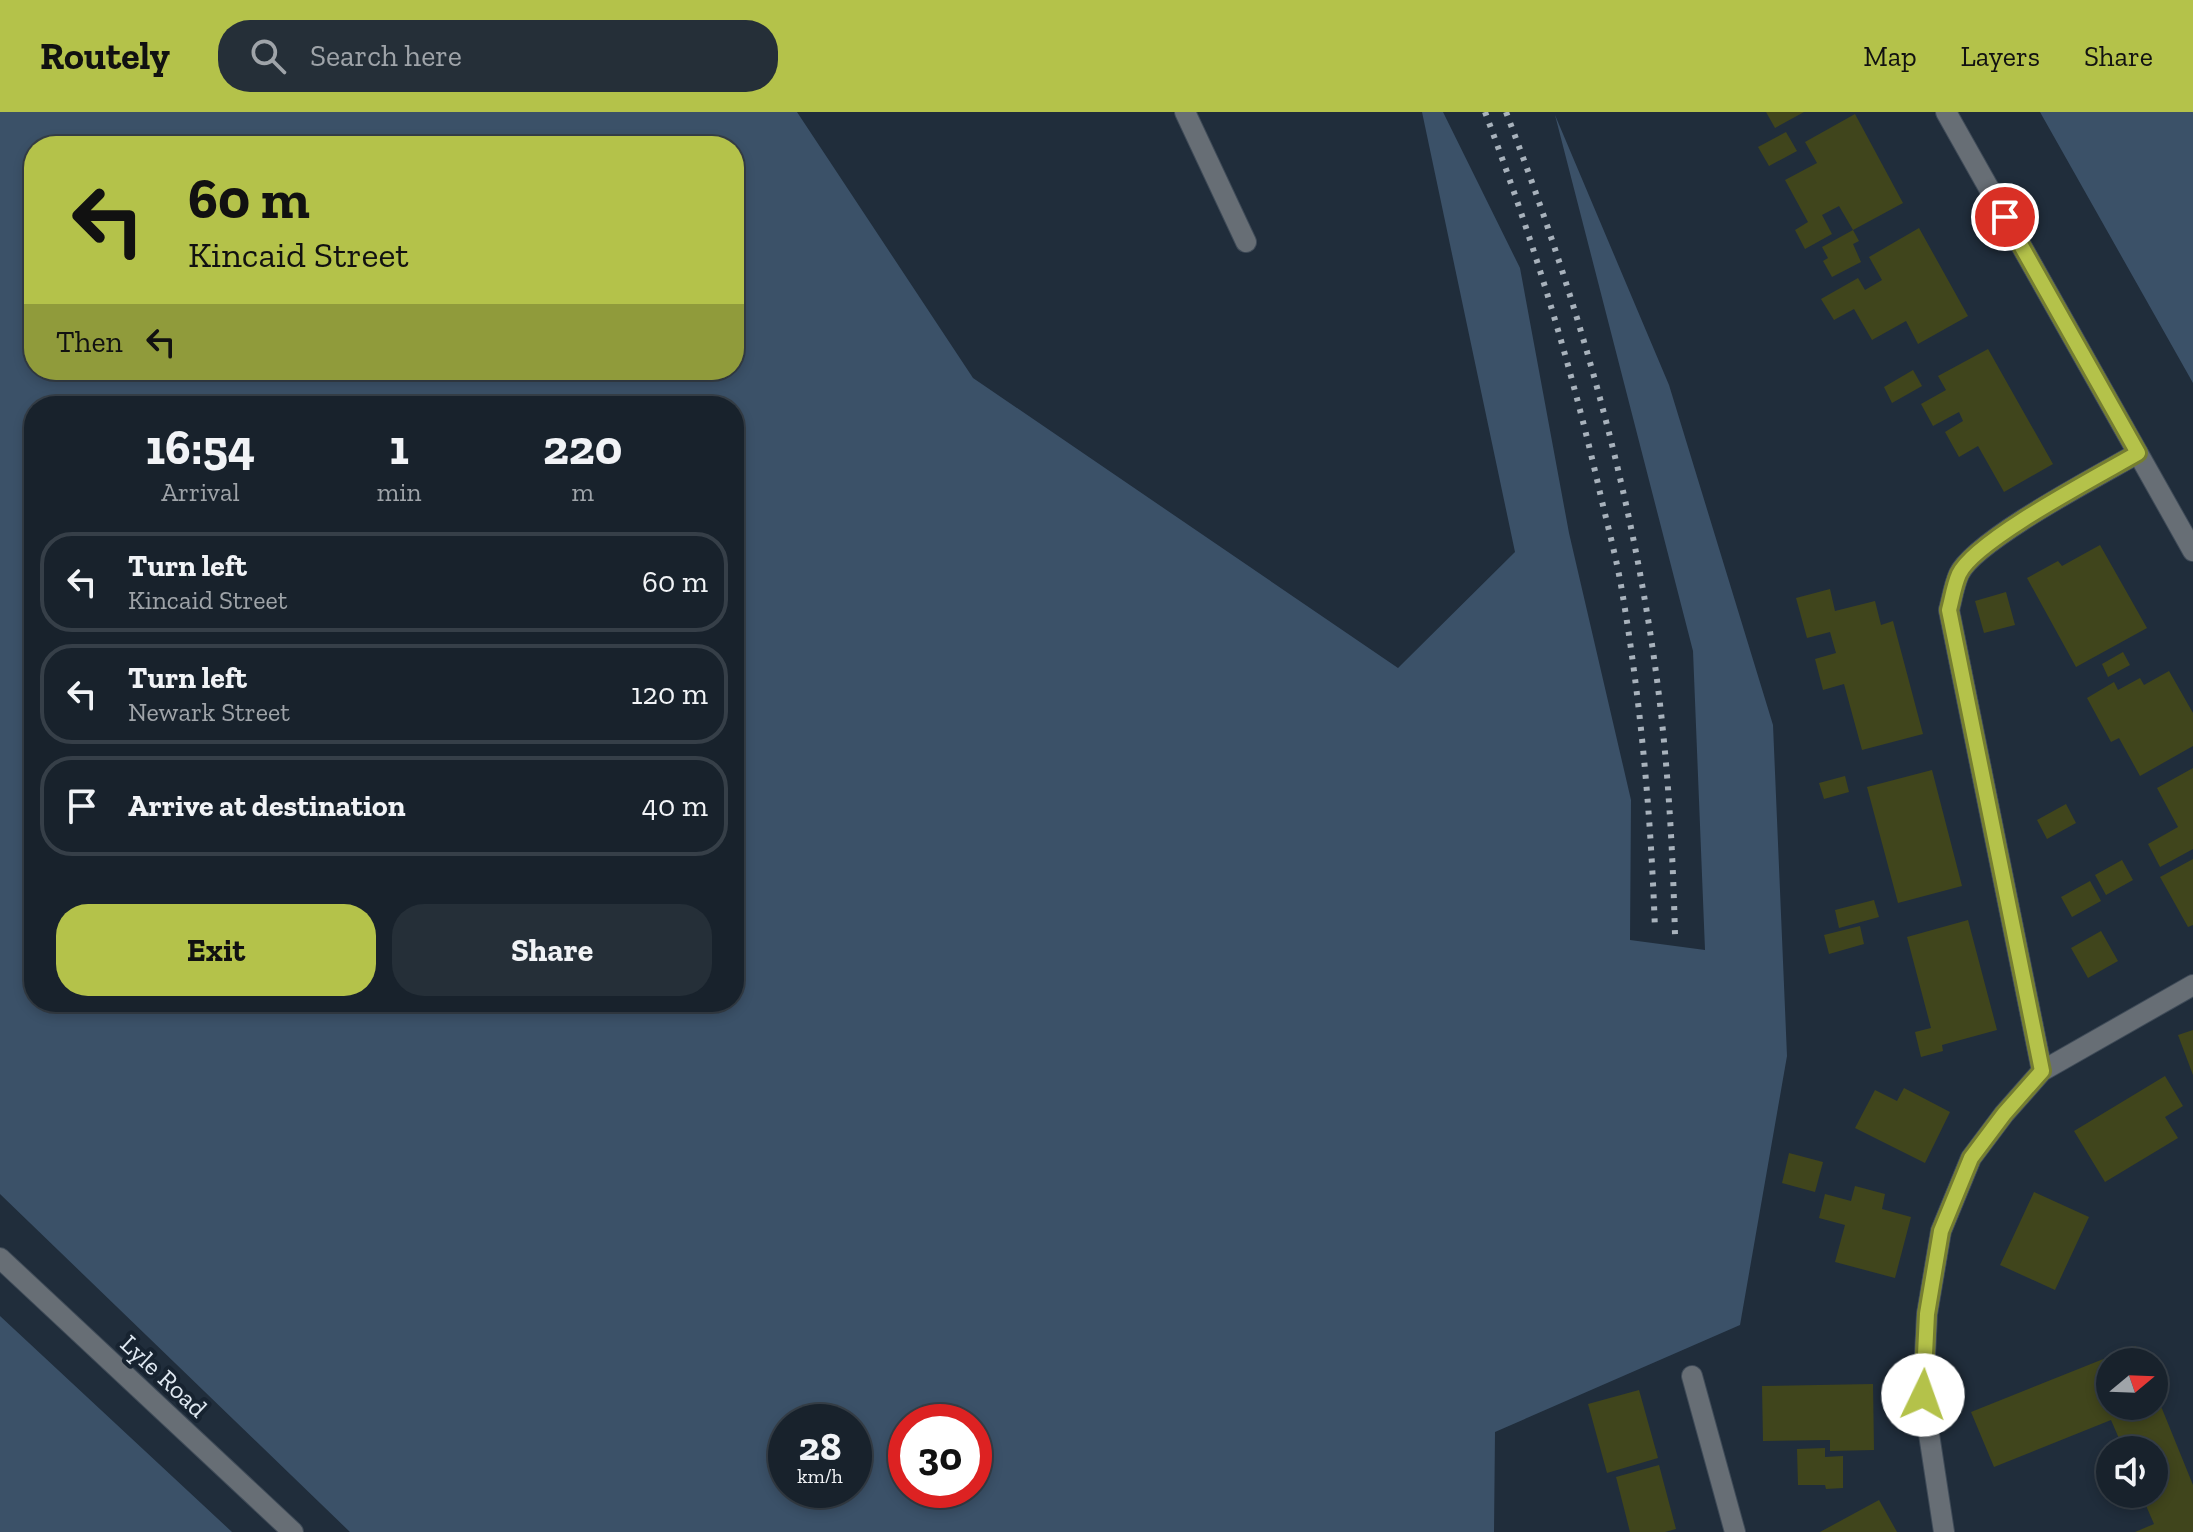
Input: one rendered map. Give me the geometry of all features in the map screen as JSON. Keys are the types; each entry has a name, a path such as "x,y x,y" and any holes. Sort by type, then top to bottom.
{"street":[{"path":"1185,112 1246,242"},
{"path":"1946,112 2193,551"},
{"path":"2042,1071 1949,610 1959,572 1979,551 2003,532 2138,453"},
{"path":"1944,1532 1923,1395 1927,1314 1941,1231 1971,1158 2042,1071 2193,985"},
{"name":"Lyle Road","path":"0,1258 293,1532"},
{"path":"1692,1376 1735,1532"}],"shaded area":[{"path":"0,112 797,112 973,378 1398,668 1515,552 1422,112 1443,112 1520,268 1569,533 1631,800 1630,940 1705,950 1693,651 1555,115 1669,385 1773,725 1787,1056 1740,1325 1495,1432 1494,1532 350,1532 0,1194"},
{"path":"2040,112 2193,112 2193,383"},
{"path":"0,1316 232,1532 0,1532"}],"building":[{"path":"1766,112 1804,112 1775,128"},
{"path":"1855,114 1903,203 1853,230 1839,206 1822,215 1832,234 1805,249 1795,230 1808,222 1785,180 1817,163 1805,142"},
{"path":"1786,132 1797,151 1769,166 1758,147"},
{"path":"1919,228 1968,316 1918,344 1906,321 1872,340 1854,309 1834,320 1821,299 1858,278 1865,290 1882,280 1869,257"},
{"path":"1853,230 1859,241 1853,244 1861,262 1832,277 1823,261 1828,258 1822,247"},
{"path":"1988,349 2053,464 2004,492 1978,446 1959,457 1945,432 1963,421 1959,412 1933,426 1921,404 1946,390 1938,376"},
{"path":"1913,370 1922,386 1892,403 1884,387"},
{"path":"2100,545 2147,628 2076,667 2027,578 2058,561 2062,566"},
{"path":"1830,589 1835,611 1875,601 1881,625 1893,621 1923,734 1862,750 1844,684 1823,690 1815,659 1836,653 1830,632 1807,638 1796,598"},
{"path":"2006,592 2015,625 1984,633 1975,601"},
{"path":"2123,652 2130,665 2108,677 2102,664"},
{"path":"2169,671 2193,713 2193,746 2140,776 2119,738 2111,742 2087,698 2114,682 2118,690 2140,678 2144,685"},
{"path":"2193,768 2193,849 2160,867 2148,844 2178,827 2157,788"},
{"path":"1932,770 1962,886 1898,903 1867,787"},
{"path":"1845,776 1849,792 1824,799 1819,783"},
{"path":"2066,804 2076,823 2047,839 2037,820"},
{"path":"2193,859 2193,925 2188,927 2160,877"},
{"path":"2122,860 2133,880 2106,895 2095,875"},
{"path":"2090,881 2101,901 2072,917 2061,897"},
{"path":"1874,900 1879,917 1839,928 1835,910"},
{"path":"1968,920 1997,1030 1942,1045 1943,1051 1921,1057 1915,1032 1931,1028 1907,937"},
{"path":"1860,926 1864,944 1829,954 1824,935"},
{"path":"2101,931 2118,961 2088,978 2071,948"},
{"path":"2193,1030 2193,1075 2178,1035"},
{"path":"2165,1076 2183,1106 2165,1117 2178,1138 2105,1182 2074,1131"},
{"path":"1904,1088 1950,1112 1925,1163 1855,1128 1875,1090 1897,1101"},
{"path":"1789,1153 1823,1162 1815,1192 1782,1183"},
{"path":"1855,1186 1885,1194 1882,1209 1911,1217 1895,1278 1835,1262 1845,1225 1819,1218 1825,1194 1851,1201"},
{"path":"2034,1192 2089,1217 2055,1290 2000,1265"},
{"path":"2096,1362 2096,1420 2111,1420 1994,1467 1971,1412"},
{"path":"1873,1384 1874,1450 1830,1451 1830,1440 1763,1441 1762,1386"},
{"path":"1639,1390 1658,1458 1607,1473 1588,1404"},
{"path":"2111,1420 2167,1420 2193,1485 2193,1532 2135,1532 2154,1524 2147,1508 2168,1508 2168,1436 2118,1436"},
{"path":"1825,1448 1825,1457 1843,1456 1843,1488 1798,1485 1797,1449"},
{"path":"1659,1465 1676,1529 1630,1532 1616,1477"},
{"path":"1879,1500 1897,1532 1820,1532"}],"railway":[{"path":"1485,112 1562,343 1617,564 1640,718 1655,930"},
{"path":"1506,112 1533,184 1580,330 1620,478 1636,553 1663,733 1675,935"}],"route":[{"path":"1923,1395 1927,1314 1941,1231 1971,1158 2042,1071 1949,610 1959,572 1979,551 2003,532 2138,453 2005,217"}]}
